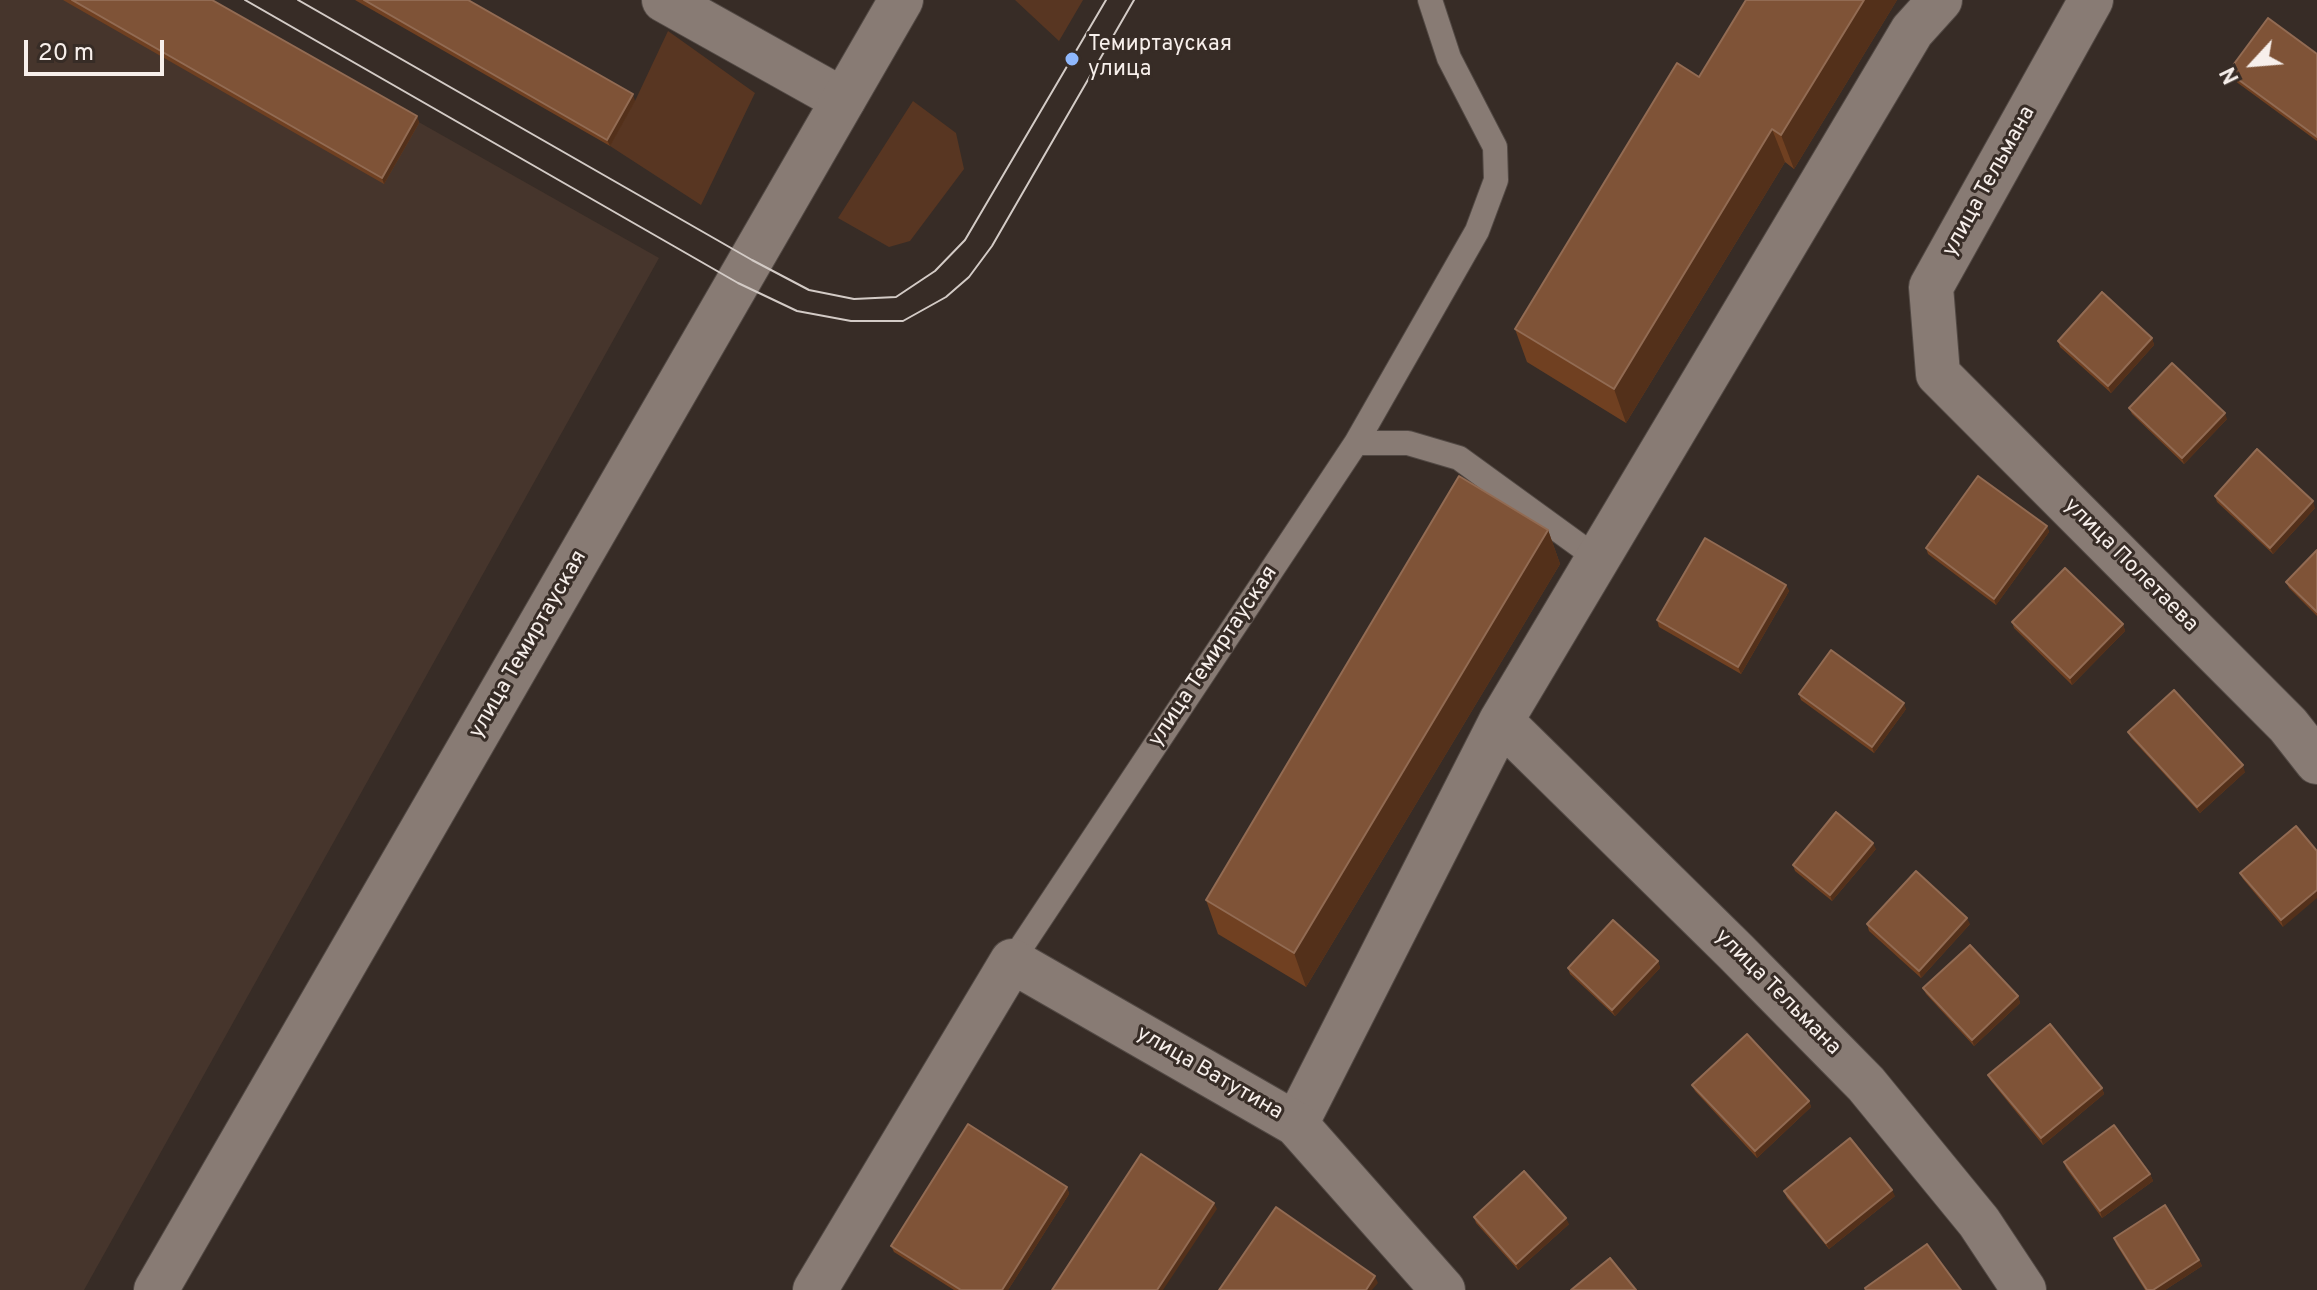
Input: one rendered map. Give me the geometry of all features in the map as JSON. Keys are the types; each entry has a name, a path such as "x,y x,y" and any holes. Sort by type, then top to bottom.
{"street":[{"path":"664,0 843,100"},
{"name":"улица Темиртауская","path":"156,1290 901,0"},
{"path":"1296,1124 1501,721 1912,31 1940,0"},
{"name":"улица Тельмана","path":"1938,374 1931,287 2091,0"},
{"name":"улица Полетаева","path":"1938,374 2288,725 2317,762"},
{"name":"улица Тельмана","path":"1501,721 1866,1084 1979,1222 2024,1290"},
{"name":"улица Темиртауская","path":"815,1290 1012,961"},
{"name":"улица Ватутина","path":"1012,961 1296,1124 1443,1290"}],"lane":[{"name":"улица Темиртауская","path":"1012,961 1356,443 1477,231 1496,180 1495,147 1449,58 1430,0"},
{"path":"1356,443 1408,443 1459,458 1598,559"}],"shaded area":[{"path":"0,0 203,0 659,258 84,1290 0,1290"},
{"path":"1015,0 1083,0 1059,41"},
{"path":"668,31 755,93 701,205 610,146"},
{"path":"913,101 956,133 964,169 910,241 889,247 838,218"}],"building":[{"path":"72,0 212,0 417,116 382,178"},
{"path":"364,0 468,0 633,94 607,140"},
{"path":"1746,0 1864,0 1781,135 1772,129 1614,389 1515,329 1677,63 1699,77"},
{"path":"2268,18 2317,54 2317,137 2228,72"},
{"path":"2102,292 2152,338 2108,386 2058,341"},
{"path":"2172,363 2225,413 2182,458 2129,408"},
{"path":"2257,449 2313,501 2270,548 2215,496"},
{"path":"1459,476 1548,530 1294,953 1206,900"},
{"path":"1978,476 2047,526 1994,599 1926,548"},
{"path":"1705,538 1786,585 1738,667 1657,620"},
{"path":"2317,550 2317,612 2286,582"},
{"path":"2065,568 2123,624 2070,678 2012,622"},
{"path":"1831,650 1904,703 1872,747 1799,694"},
{"path":"2174,690 2243,765 2197,807 2128,732"},
{"path":"1836,812 1873,843 1830,895 1793,865"},
{"path":"2296,826 2317,851 2317,890 2281,920 2240,873"},
{"path":"1916,871 1967,918 1919,971 1867,924"},
{"path":"1613,920 1658,961 1612,1010 1568,968"},
{"path":"1970,945 2018,996 1972,1040 1923,988"},
{"path":"2050,1024 2102,1088 2041,1138 1988,1075"},
{"path":"1747,1034 1809,1101 1755,1151 1692,1085"},
{"path":"968,1124 1067,1187 1002,1290 961,1290 891,1246"},
{"path":"2114,1125 2150,1174 2100,1211 2064,1162"},
{"path":"1850,1138 1892,1190 1826,1243 1784,1191"},
{"path":"1141,1154 1214,1203 1157,1290 1052,1290"},
{"path":"1524,1171 1566,1218 1516,1264 1474,1217"},
{"path":"2165,1205 2199,1260 2153,1290 2147,1290 2114,1238"},
{"path":"1276,1207 1375,1276 1366,1290 1219,1290"},
{"path":"1927,1244 1961,1290 1866,1290 1865,1288"},
{"path":"1610,1258 1636,1290 1571,1290"}],"tram line":[{"path":"245,0 738,283 797,311 851,321 903,321 946,297 969,277 992,246 1134,0"},
{"path":"298,0 752,260 809,290 854,299 896,297 935,271 965,240 1106,0"}],"place":[{"name":"Темиртауская улица","path":"1072,59"}]}
